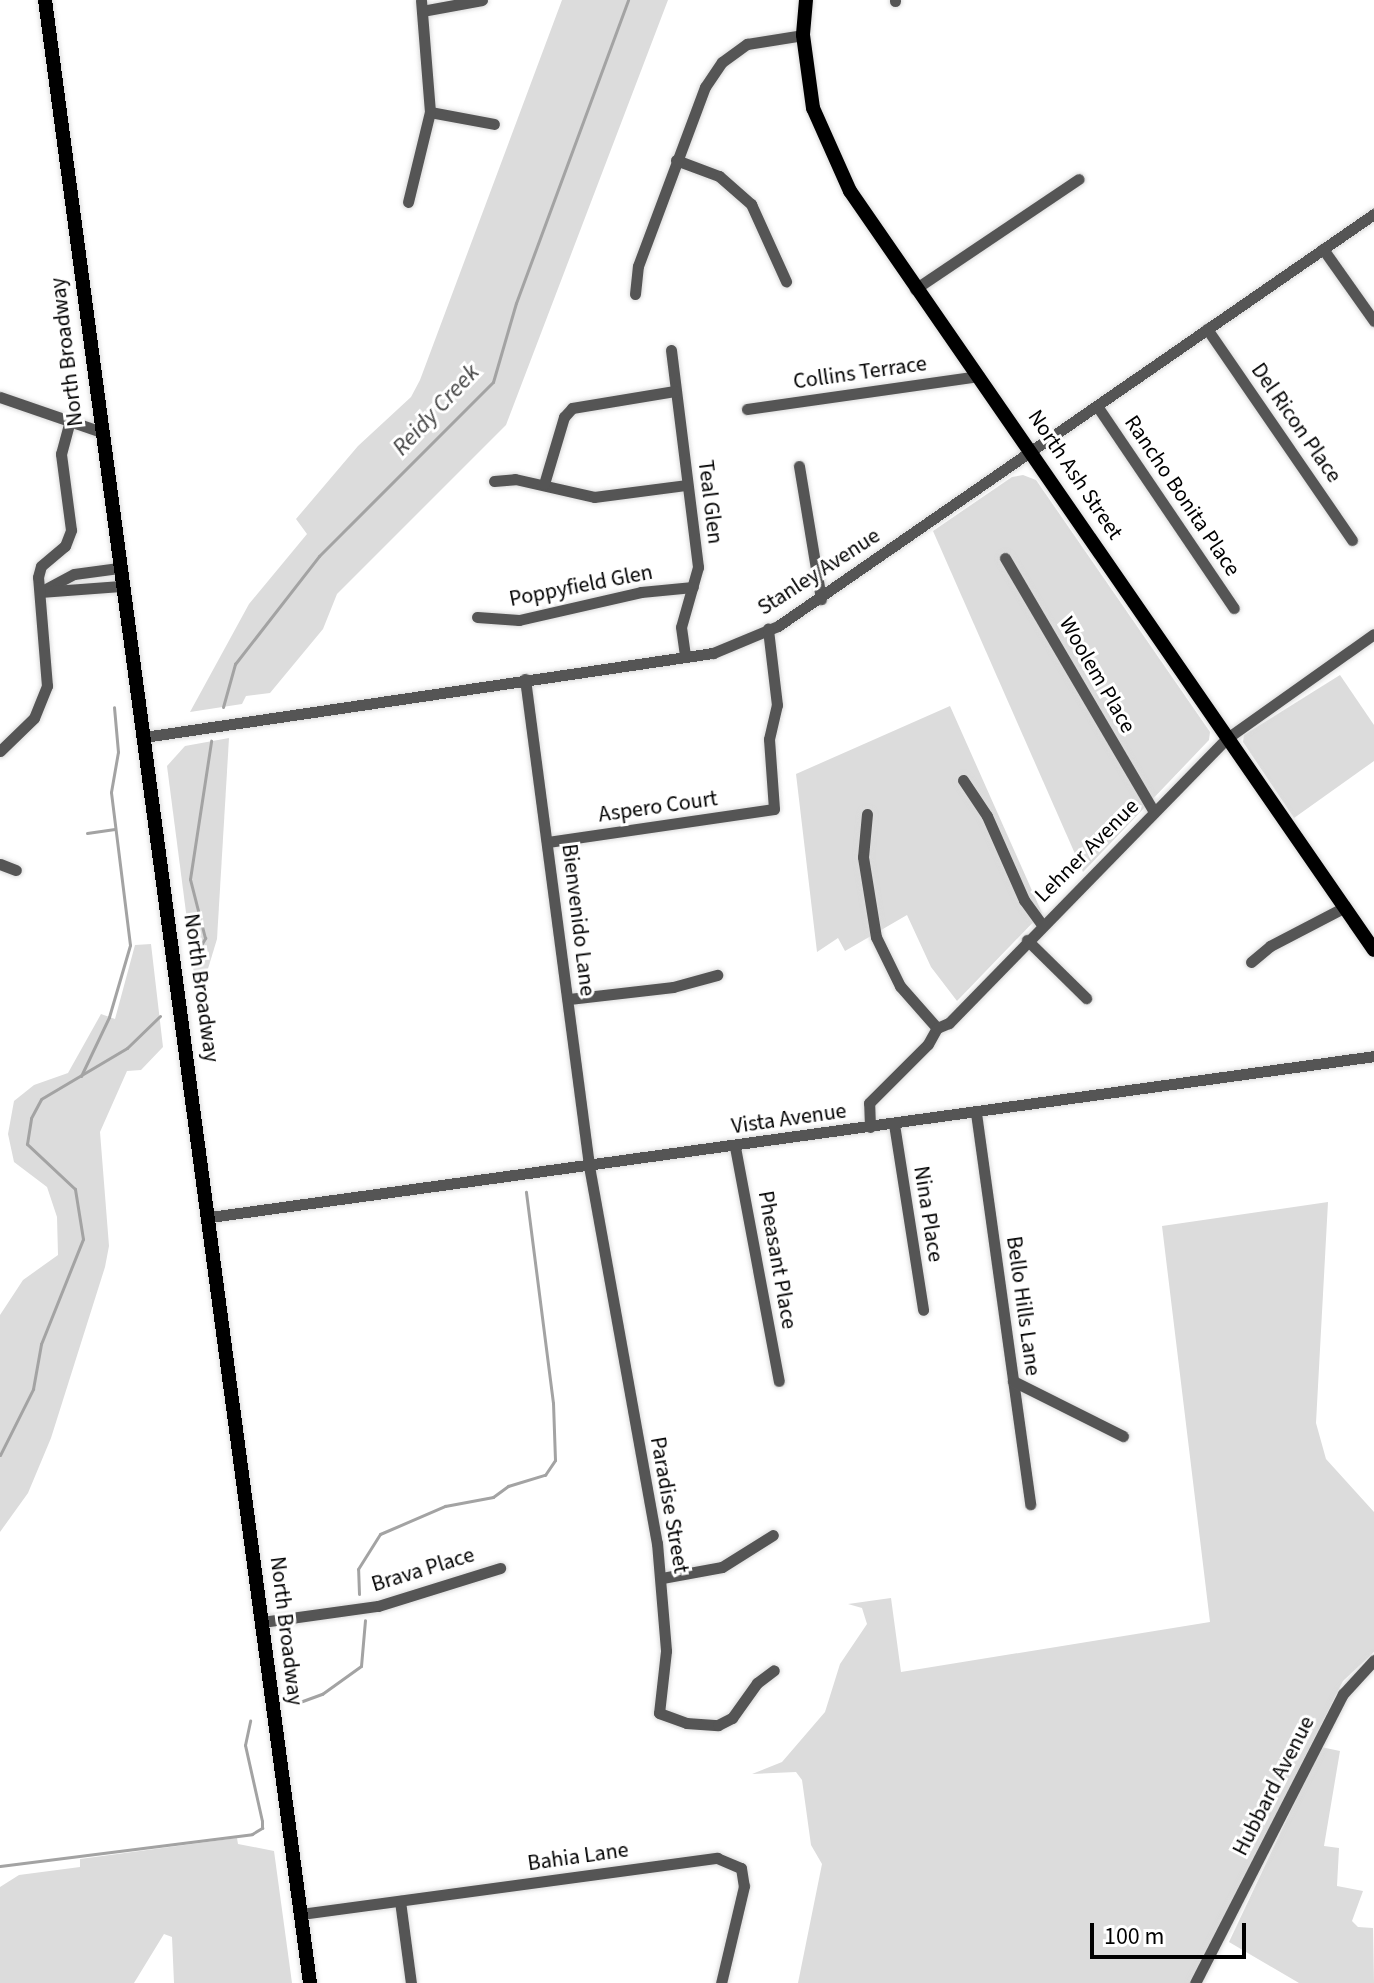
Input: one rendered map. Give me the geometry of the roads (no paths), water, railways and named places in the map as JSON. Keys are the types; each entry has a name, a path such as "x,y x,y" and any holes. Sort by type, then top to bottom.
{"main road":[{"name":"North Broadway","path":"45,0 99,431 210,1217 310,1983"},
{"name":"North Ash Street","path":"806,0 803,35 806,77 827,145 850,191 1374,950"}],"street":[{"path":"408,202 430,112 421,5 482,0"},
{"path":"635,294 638,266 705,87 722,62 747,44 803,35"},
{"path":"430,112 494,124"},
{"path":"676,160 719,176 751,204 786,281"},
{"path":"915,289 1079,179"},
{"name":"Stanley Avenue","path":"144,737 713,653 768,629 821,599 1374,214"},
{"path":"1323,249 1374,321"},
{"name":"Del Ricon Place","path":"1207,329 1352,540"},
{"name":"Teal Glen","path":"671,350 698,567 681,627 685,656"},
{"name":"Collins Terrace","path":"747,409 979,376"},
{"path":"544,484 564,417 572,408 583,402 675,391"},
{"path":"0,397 99,431"},
{"name":"Rancho Bonita Place","path":"1097,406 1234,608"},
{"path":"0,751 34,718 47,686 41,566 65,546 71,530 61,454 70,421"},
{"path":"799,466 821,599"},
{"path":"494,481 544,484 594,497 687,485"},
{"name":"Woolem Place","path":"1005,558 1154,812"},
{"path":"40,592 74,574 119,568"},
{"path":"40,592 121,586"},
{"name":"Poppyfield Glen","path":"477,617 519,620 641,592 693,587"},
{"name":"Aspero Court","path":"548,842 774,809 769,739 777,705 768,629"},
{"name":"Lehner Avenue","path":"870,1127 869,1103 928,1044 937,1028 949,1023 1226,739 1374,634"},
{"name":"Bienvenido Lane","path":"525,679 589,1166"},
{"path":"963,780 987,816 1024,900 1042,925"},
{"path":"867,814 863,857 876,937 900,986 937,1028"},
{"path":"0,864 16,870"},
{"path":"1251,962 1270,946 1345,907"},
{"path":"1027,940 1086,998"},
{"path":"569,999 673,987 717,975"},
{"name":"Vista Avenue","path":"210,1217 735,1147 1374,1056"},
{"name":"Bello Hills Lane","path":"976,1113 1030,1504"},
{"name":"Nina Place","path":"894,1124 923,1310"},
{"name":"Pheasant Place","path":"735,1147 779,1381"},
{"name":"Paradise Street","path":"589,1166 662,1578 666,1651 659,1713 686,1723 718,1725 732,1718 757,1683 774,1670"},
{"path":"1013,1381 1123,1436"},
{"path":"662,1578 722,1567 773,1535"},
{"name":"Brava Place","path":"262,1622 378,1606 500,1568"},
{"name":"Hubbard Avenue","path":"1195,1983 1343,1694 1374,1660"},
{"name":"Bahia Lane","path":"301,1914 717,1858 733,1862 741,1868 744,1886 721,1983"},
{"path":"400,1901 411,1983"}],"waterway":[{"name":"Reidy Creek","path":"223,707 235,664 319,556 493,382 516,303 628,0"},
{"path":"81,1076 109,1017 130,945 111,792 118,752 114,707"},
{"name":"Reidy Creek","path":"192,960 205,938 190,879 211,741"},
{"path":"87,833 115,829"},
{"name":"Reidy Creek","path":"0,1455 33,1389 41,1344 83,1239 75,1189 27,1144 31,1118 41,1099 127,1048 160,1016"},
{"path":"359,1594 358,1569 380,1534 445,1506 493,1497 508,1486 545,1475 555,1460 553,1403 526,1192"},
{"path":"297,1703 322,1694 361,1666 365,1620"},
{"path":"0,1866 252,1834 262,1828 262,1821 245,1745 250,1721"}]}
